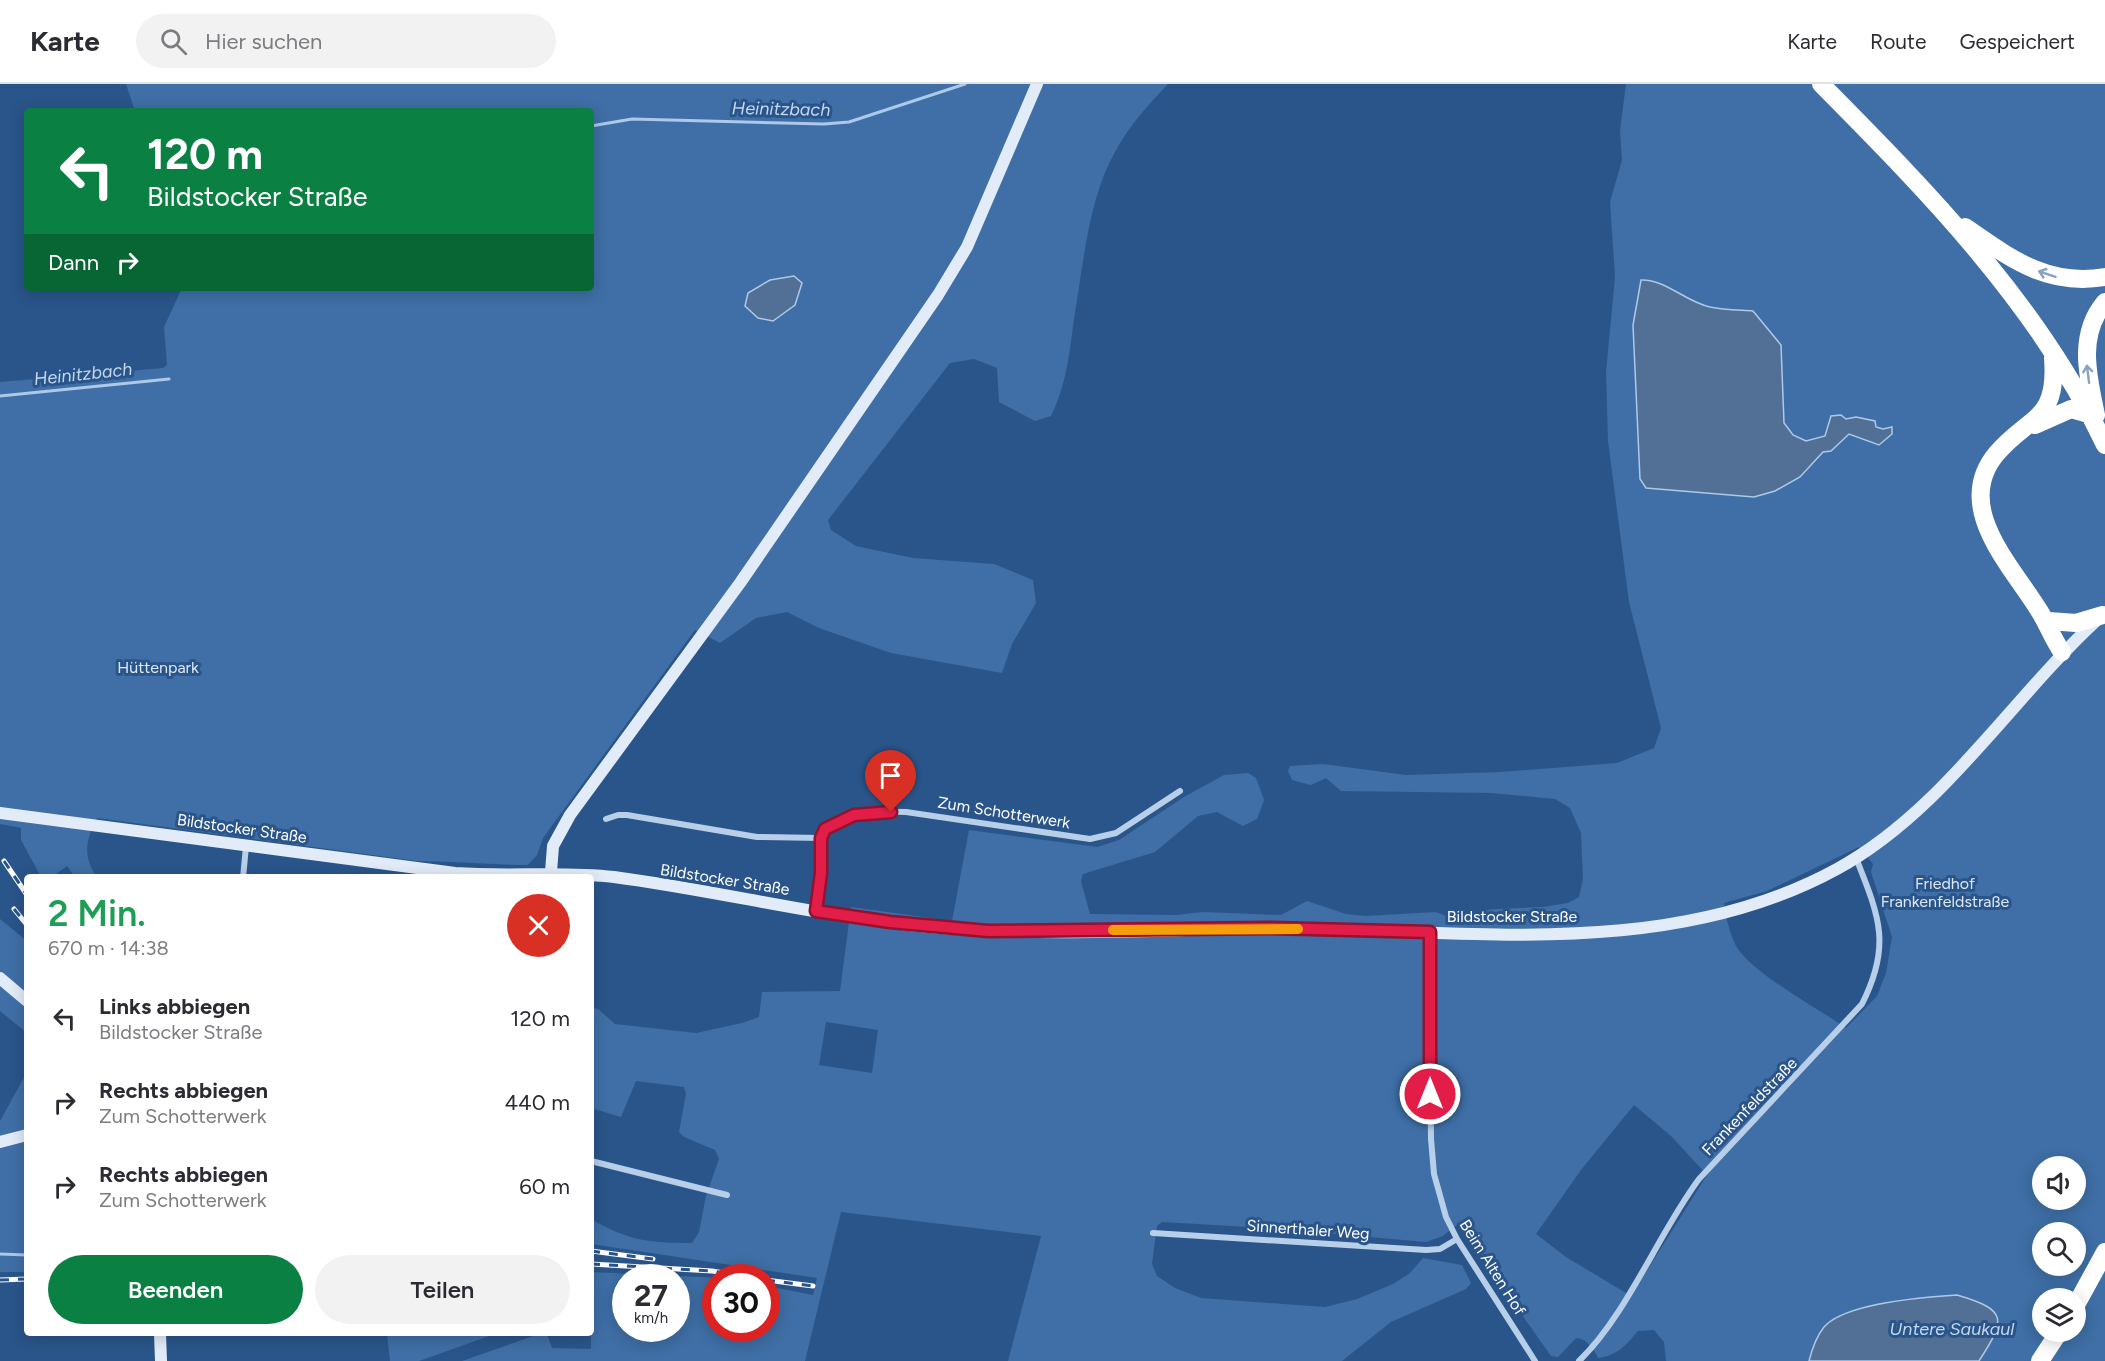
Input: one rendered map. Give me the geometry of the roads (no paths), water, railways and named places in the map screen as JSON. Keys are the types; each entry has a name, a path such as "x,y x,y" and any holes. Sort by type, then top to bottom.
{"highway":[{"path":"1821,84 1943,213 2016,300 2053,353 2102,438"},
{"path":"1943,213 2002,253 2045,274 2071,280 2105,277"},
{"path":"2102,438 2087,368 2087,347 2096,314 2105,302"},
{"path":"2053,353 2054,391 2044,408 2028,427 1999,451 1990,462 1982,485 1982,508 1996,548 2066,649"},
{"path":"2028,427 2071,409 2089,414"},
{"path":"2045,617 2076,623 2104,614"},
{"path":"2085,1288 2105,1252"},
{"path":"2040,1361 2053,1342"}],"main road":[{"path":"551,872 553,846 570,815 740,583 938,295 967,247 1037,84"},
{"name":"Bildstocker Straße","path":"594,876 621,878 900,923 988,931 1271,928 1430,932 1602,932 1672,926 1698,921 1783,893 1856,858 1943,787 2066,649 2104,614"},
{"name":"Bildstocker Straße","path":"0,813 467,874"},
{"name":"Bildstocker Straße","path":"520,874 551,872 574,874"},
{"path":"0,978 24,998"},
{"path":"0,1142 24,1136"},
{"path":"160,1336 161,1361"}],"street":[{"name":"Zum Schotterwerk","path":"821,838 825,829 836,822 875,811 931,815 1096,838 1116,833 1180,791"},
{"path":"606,819 618,814 757,837 821,838 821,873 816,911"},
{"path":"243,874 246,845"},
{"name":"Frankenfeldstraße","path":"1579,1361 1605,1331 1680,1205 1705,1172 1862,1004 1877,970 1881,942 1872,904 1856,858"},
{"name":"Beim Alten Hof","path":"1430,932 1432,1150 1440,1198 1457,1239 1535,1361"},
{"path":"594,1162 727,1195"},
{"name":"Sinnerthaler Weg","path":"1153,1233 1426,1250 1440,1249 1457,1239"}],"water":[{"path":"794,276 802,283 795,305 773,321 758,318 745,306 748,293 770,280"},
{"path":"1641,280 1659,283 1692,301 1710,307 1753,311 1781,345 1784,423 1793,435 1806,441 1825,436 1831,416 1841,415 1846,419 1856,417 1875,421 1876,427 1883,429 1892,427 1892,434 1879,445 1849,434 1831,451 1823,452 1800,477 1775,491 1754,497 1646,488 1640,479 1633,325"},
{"name":"Untere Saukaul","path":"1957,1295 1986,1306 1997,1318 1994,1335 1979,1361 1809,1361 1824,1327 1849,1312 1886,1303"}],"waterway":[{"name":"Heinitzbach","path":"594,125 632,119 824,124 849,122 965,84"},
{"name":"Heinitzbach","path":"0,396 169,379"},
{"path":"0,1254 24,1255"}],"railway":[{"path":"4,861 24,891"},
{"path":"14,909 24,921"},
{"path":"594,1251 653,1259"},
{"path":"594,1264 702,1270"},
{"path":"0,1280 24,1279"},
{"path":"780,1282 813,1286"}],"park label":[{"name":"Hüttenpark","path":"158,667"},
{"name":"Friedhof Frankenfeldstraße","path":"1945,892"}]}
